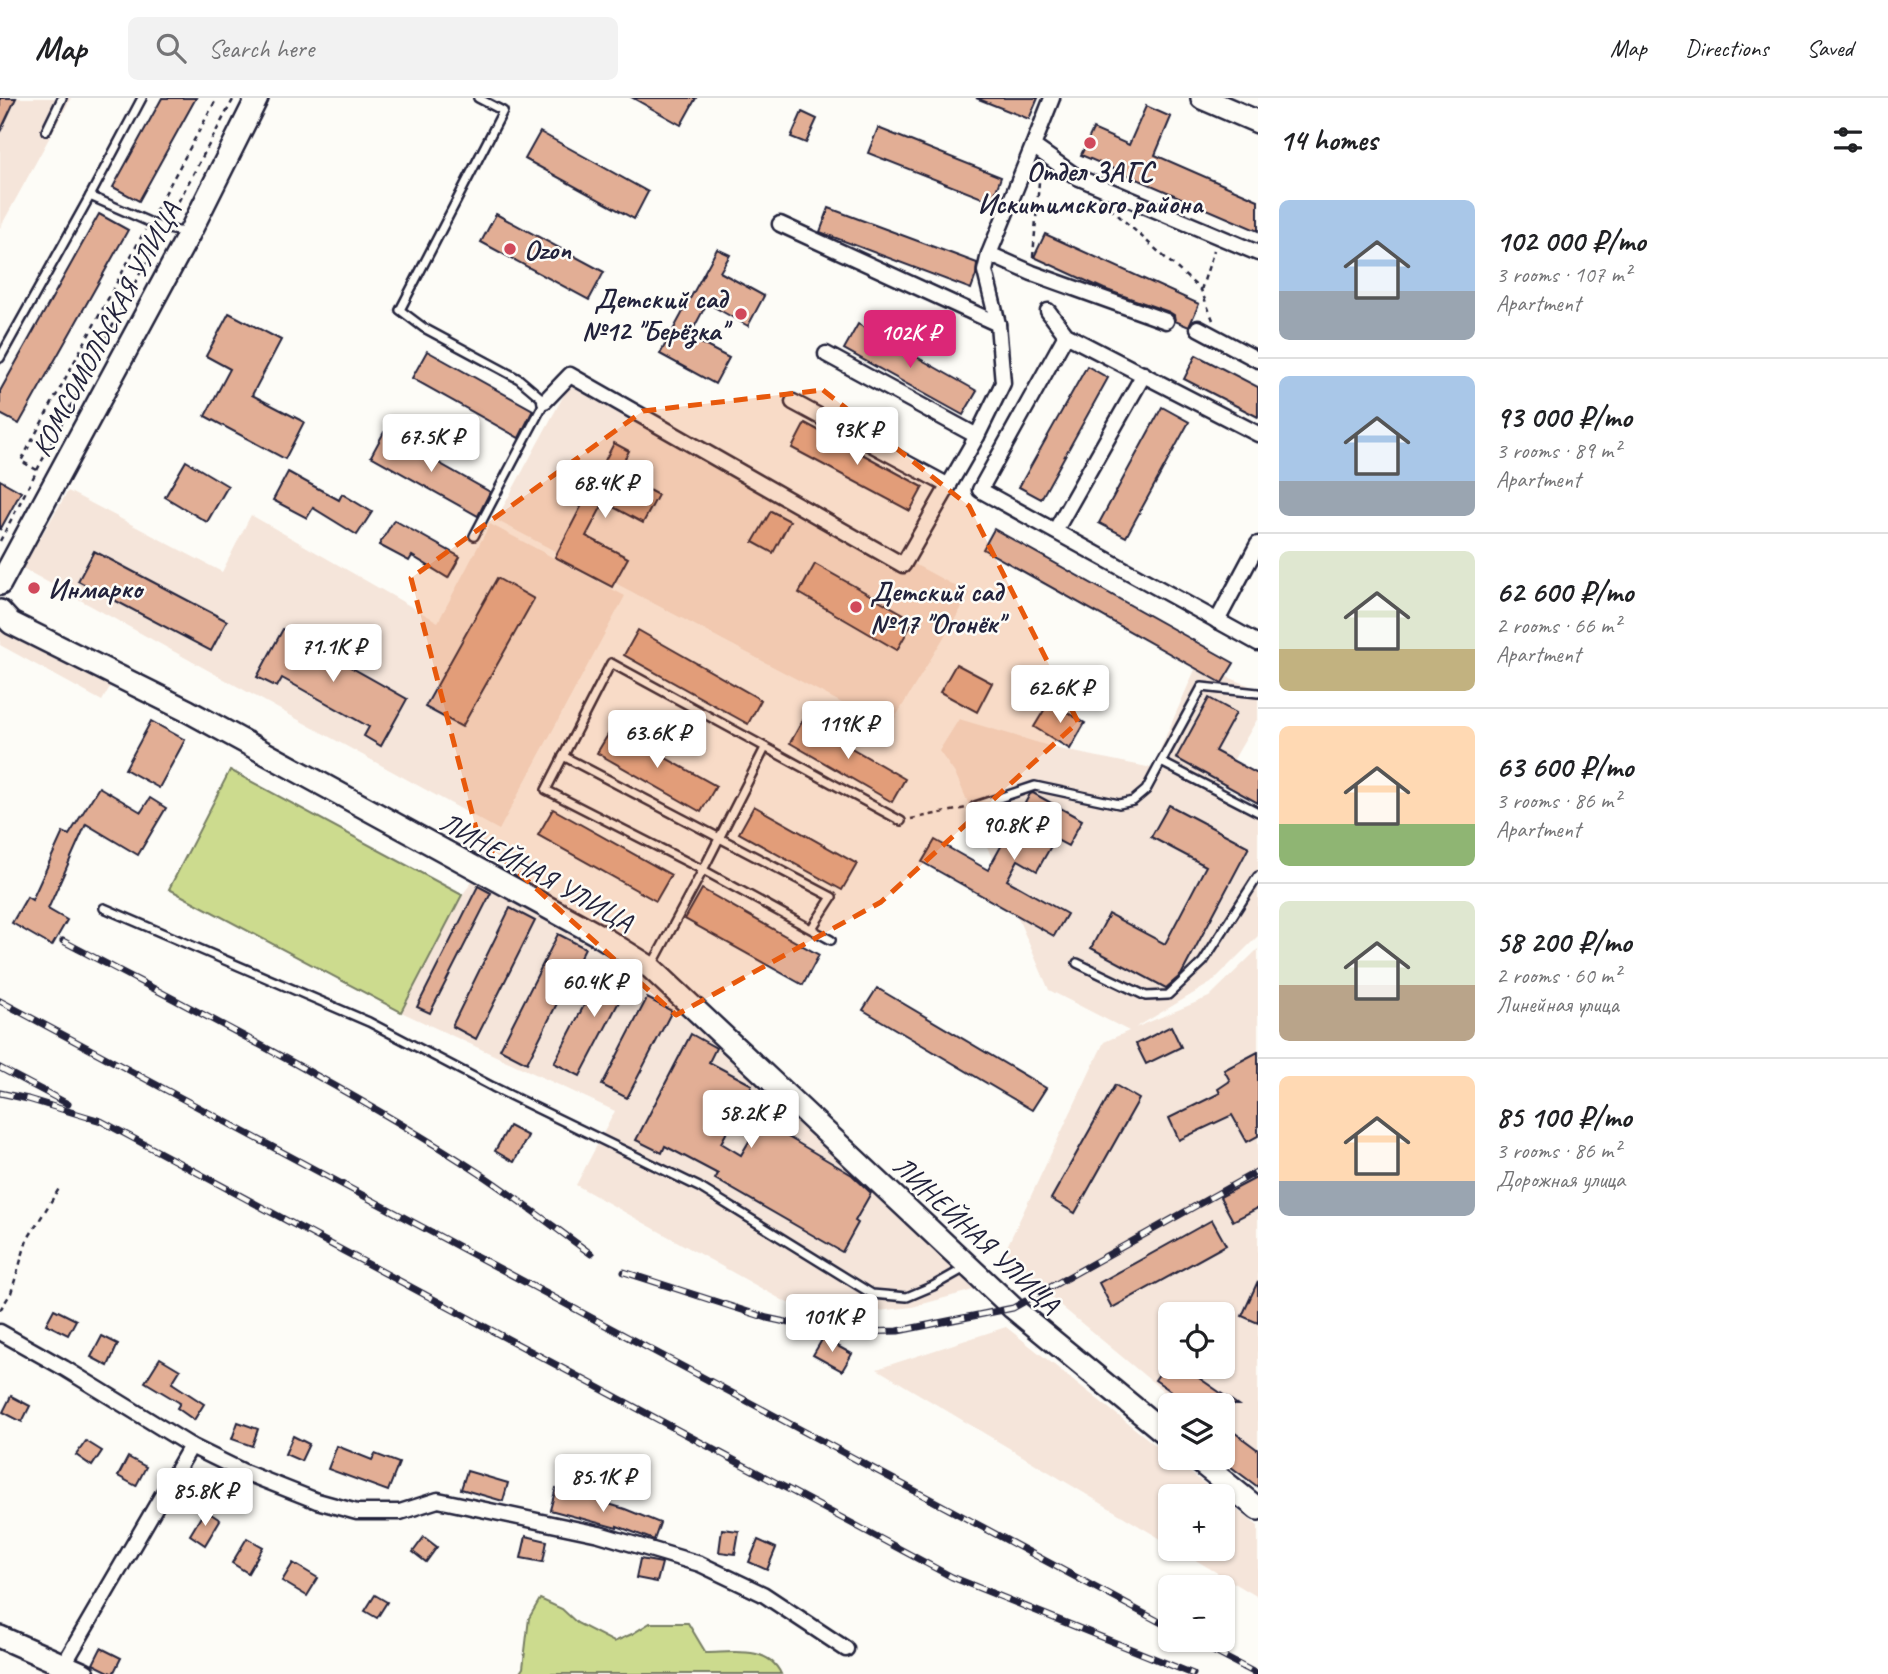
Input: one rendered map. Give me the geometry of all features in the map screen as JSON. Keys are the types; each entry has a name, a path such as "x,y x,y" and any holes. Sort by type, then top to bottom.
{"main road":[{"name":"КОМСОМОЛЬСКАЯ УЛИЦА","path":"0,584 189,234 257,98"},
{"path":"1202,98 1258,122"},
{"name":"ЛИНЕЙНАЯ УЛИЦА","path":"0,611 11,623 200,717 600,936 651,968 1013,1308 1158,1427"},
{"path":"1210,1470 1258,1509"},
{"path":"0,1637 61,1669 84,1674"}],"street":[{"path":"545,401 570,374 903,565 950,486 1003,383 998,324 985,271 989,254 1038,149 1052,98"},
{"path":"1038,149 1077,177 1258,253"},
{"path":"780,224 998,324"},
{"path":"989,254 1032,273 1166,321"},
{"path":"1048,311 1066,335 1258,434"},
{"path":"1198,328 1258,360"},
{"path":"1066,335 980,490 1258,643"},
{"path":"826,354 977,436"},
{"path":"1055,531 1144,374"},
{"path":"793,402 950,486"},
{"path":"1217,621 1258,544"},
{"path":"0,1332 191,1446 244,1472 317,1501 357,1512 400,1512 438,1500 599,1534 700,1564 763,1594 846,1650"},
{"path":"61,1669 191,1446"}],"lane":[{"path":"46,131 62,98"},
{"path":"0,358 142,98"},
{"path":"474,536 545,401 519,379 424,328 400,310 503,111 478,98"},
{"path":"90,197 149,223 189,234"},
{"path":"831,940 546,789 611,663 901,821"},
{"path":"975,806 1035,786 1119,803 1133,801 1146,790 1202,687 1258,693"},
{"path":"651,968 765,748"},
{"path":"563,756 832,897 812,928"},
{"path":"1161,762 1258,812"},
{"path":"1077,963 1146,996 1168,995 1203,962 1258,876"},
{"path":"104,908 369,1022 493,1087 698,1187 872,1294 907,1297 968,1266"}],"path":[{"path":"37,470 21,461 217,98"},
{"path":"0,541 234,98"},
{"path":"1032,273 1038,149"},
{"path":"1108,206 1200,290 1222,340"},
{"path":"1200,290 1219,236"},
{"path":"901,821 975,806"},
{"path":"0,1310 11,1293 27,1240 60,1187"}],"highlighted area":[{"path":"823,390 969,506 1078,722 881,902 676,1015 478,836 411,578 643,411"}],"shaded area":[{"path":"0,98 71,98 0,228"},
{"path":"572,380 970,594 889,728 496,520"},
{"path":"68,491 222,572 251,515 438,622 490,524 625,596 499,830 22,568"},
{"path":"0,621 112,683 102,701 0,645"},
{"path":"1197,665 1258,689 1258,718 1217,788 1258,811 1258,936 1211,983 1135,1028 1209,997 1258,949 1258,1470 1235,1451 1235,1393 1166,1393 1002,1257 1104,1042 1129,1031 1049,990 956,775 939,751 959,719 1059,749 1152,768"},
{"path":"479,873 621,950 984,1287 912,1307 845,1315 809,1315 576,1185 615,1111 401,1012 462,895"},
{"path":"1006,1327 1158,1447 1158,1470 1187,1470 1205,1484 1158,1484 1158,1537 877,1369"},
{"path":"1235,1508 1258,1526 1258,1597 1235,1583 1235,1575 1221,1575 1197,1561 1235,1561"}],"green space":[{"path":"230,770 462,895 401,1012 169,889"},
{"path":"540,1599 562,1609 577,1623 614,1642 650,1623 688,1623 706,1653 738,1652 758,1655 767,1658 781,1674 519,1674 523,1668 529,1618"}],"building":[{"path":"0,98 16,98 0,132"},
{"path":"162,98 196,98 139,201 113,187"},
{"path":"633,98 696,98 681,125"},
{"path":"976,98 1038,98 1029,119"},
{"path":"1146,106 1171,117 1155,155 1258,200 1258,231 1081,155 1093,129 1129,145"},
{"path":"802,112 817,119 806,143 791,137"},
{"path":"878,128 1001,177 992,202 868,153"},
{"path":"540,132 648,192 634,219 525,159"},
{"path":"829,208 977,263 971,289 820,232"},
{"path":"99,214 128,230 19,424 0,414 0,391"},
{"path":"496,214 604,272 589,300 481,242"},
{"path":"1045,234 1199,304 1189,327 1175,321 1174,315 1169,312 1104,289 1034,257"},
{"name":"Детский сад №12 \"Берёзка\"","path":"717,249 730,255 720,272 764,296 748,326 707,303 689,337 729,358 715,384 660,354"},
{"path":"229,313 281,340 252,395 304,422 285,459 205,416 230,369 206,356"},
{"path":"858,324 977,391 963,415 844,349"},
{"path":"427,351 533,410 519,438 412,378"},
{"path":"1196,355 1258,387 1258,417 1184,379"},
{"path":"1087,366 1108,378 1041,499 1019,487"},
{"path":"1162,407 1189,422 1126,537 1099,523"},
{"path":"805,423 923,487 910,511 792,448"},
{"path":"384,432 490,492 478,516 371,456"},
{"path":"614,443 629,451 617,473 658,495 643,523 604,502 586,536 628,558 612,587 555,557"},
{"path":"186,461 228,486 207,522 165,497"},
{"path":"288,472 339,500 342,494 372,512 357,535 313,508 307,518 273,500"},
{"path":"0,480 21,492 0,530"},
{"path":"771,511 790,521 773,553 753,542"},
{"path":"394,520 460,557 448,578 412,556 409,561 379,545"},
{"path":"994,529 1234,663 1222,683 983,549"},
{"path":"94,551 227,621 211,651 78,581"},
{"name":"Детский сад №17 \"Огонёк\"","path":"815,564 914,620 897,650 799,593"},
{"path":"497,578 534,599 462,727 425,707"},
{"path":"283,629 407,699 381,746 364,736 369,727 282,678 277,687 257,677"},
{"path":"638,630 761,700 748,724 624,655"},
{"path":"956,664 992,683 977,712 940,692"},
{"path":"1209,698 1236,713 1215,751 1258,774 1258,803 1176,758"},
{"path":"1049,702 1085,723 1070,749 1034,727"},
{"path":"803,720 905,779 892,802 790,743"},
{"path":"151,721 185,740 159,788 125,769"},
{"path":"612,728 716,786 701,812 597,753"},
{"path":"99,787 141,812 150,798 166,808 138,855 86,824 48,909 67,920 52,946 12,923 27,897 32,900 63,832 69,835"},
{"path":"1033,793 1082,820 1068,846 1055,839 1037,871 1018,860 1007,880 1067,914 1054,936 922,862 935,840 988,870"},
{"path":"1169,805 1249,847 1181,975 1166,988 1091,948 1109,914 1165,944 1206,866 1151,837"},
{"path":"754,806 857,864 842,890 739,833"},
{"path":"553,809 671,875 656,901 538,835"},
{"path":"478,886 491,893 430,1013 417,1007"},
{"path":"702,889 819,955 803,985 685,919"},
{"path":"510,908 535,921 476,1039 452,1026"},
{"path":"558,934 585,948 527,1063 500,1049"},
{"path":"607,961 633,975 580,1076 554,1063"},
{"path":"877,988 1046,1088 1032,1110 863,1010"},
{"path":"647,998 672,1011 627,1098 602,1085"},
{"path":"1171,1026 1181,1047 1146,1064 1136,1044"},
{"path":"691,1034 716,1048 709,1062 752,1085 721,1143 741,1155 761,1121 852,1175 871,1193 842,1252 715,1179 718,1174 665,1146 662,1153 636,1140"},
{"path":"1258,1052 1258,1136 1247,1142 1232,1115 1179,1140 1169,1118 1220,1093 1218,1089 1230,1081 1224,1070"},
{"path":"1115,1085 1139,1099 1075,1213 1051,1199"},
{"path":"509,1126 528,1136 514,1162 495,1151"},
{"path":"1258,1177 1258,1208 1233,1221 1220,1197"},
{"path":"1212,1220 1226,1245 1112,1308 1099,1283"},
{"path":"1258,1281 1258,1323 1242,1316"},
{"path":"54,1309 76,1320 68,1335 46,1324"},
{"path":"102,1336 118,1344 108,1366 91,1357"},
{"path":"823,1338 852,1354 842,1371 813,1355"},
{"path":"160,1358 180,1370 172,1383 204,1404 194,1420 177,1408 180,1403 145,1382"},
{"path":"1158,1376 1158,1379 1200,1379 1221,1393 1174,1393 1155,1380"},
{"path":"11,1396 30,1406 22,1422 3,1412"},
{"path":"238,1422 258,1429 252,1446 232,1439"},
{"path":"1235,1433 1258,1450 1258,1487 1235,1470"},
{"path":"293,1436 309,1444 301,1461 285,1454"},
{"path":"86,1441 102,1451 92,1466 76,1455"},
{"path":"337,1446 372,1460 375,1454 399,1463 388,1491 328,1469"},
{"path":"128,1457 146,1467 136,1486 118,1476"},
{"path":"467,1471 508,1483 503,1501 461,1489"},
{"path":"556,1488 625,1509 660,1523 654,1540 617,1526 550,1510"},
{"path":"205,1510 220,1520 205,1545 190,1535"},
{"path":"722,1529 739,1531 735,1554 719,1552"},
{"path":"526,1536 547,1541 543,1562 521,1558"},
{"path":"424,1537 437,1547 426,1562 413,1552"},
{"path":"247,1538 263,1547 248,1573 232,1563"},
{"path":"758,1540 776,1548 767,1570 749,1562"},
{"path":"640,1559 662,1563 657,1582 636,1578"},
{"path":"293,1563 318,1578 307,1596 282,1581"},
{"path":"375,1595 387,1602 377,1618 365,1611"},
{"path":"101,1648 121,1658 113,1674 93,1664"}],"railway":[{"path":"63,941 378,1110 479,1173 591,1254"},
{"path":"0,1001 1158,1621"},
{"path":"0,1068 68,1104"},
{"path":"0,1093 101,1121 952,1577 1193,1674"},
{"path":"624,1272 767,1318 813,1328 852,1332 898,1331 1013,1308 1258,1171"},
{"path":"1215,1652 1257,1674"}],"place":[{"name":"Отдел ЗАГС Искитимского района","path":"1090,143"},
{"name":"Ozon","path":"510,249"},
{"name":"Детский сад №12 \"Берёзка\"","path":"741,314"},
{"name":"Инмарко","path":"34,588"},
{"name":"Детский сад №17 \"Огонёк\"","path":"856,607"}]}
